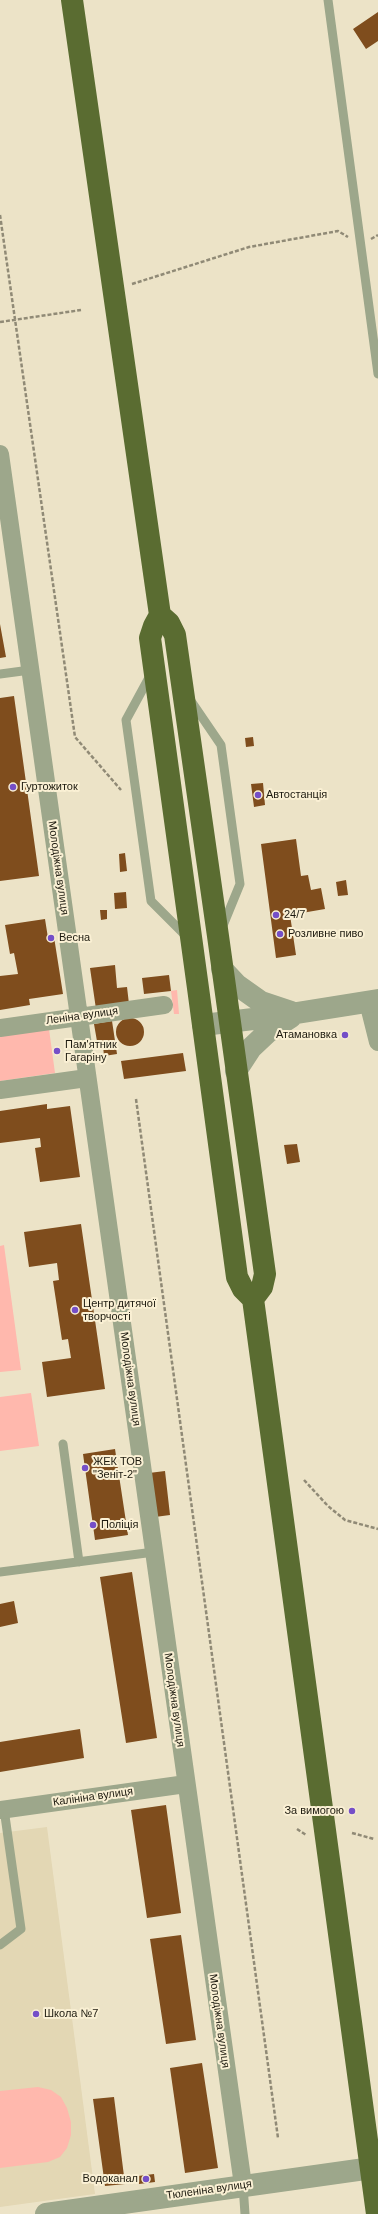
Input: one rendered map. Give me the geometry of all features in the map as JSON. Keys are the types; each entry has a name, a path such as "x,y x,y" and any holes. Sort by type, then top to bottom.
{"highway":[{"path":"72,0 160,615 150,638 237,1277 243,1289 253,1299 372,2168 377,2214"},
{"path":"160,615 169,623 175,635 265,1274 262,1287 253,1299"}],"street":[{"name":"Молодіжна вулиця","path":"0,454 243,2185"},
{"path":"198,988 207,999 218,997 223,976 260,1002 295,1014"},
{"path":"203,1025 295,1014 373,1001 378,1042"},
{"name":"Леніна вулиця","path":"0,1028 164,1005"},
{"path":"209,1067 216,1057 224,1056 236,1067 251,1048 268,1032 295,1014"},
{"path":"0,1090 87,1078"},
{"name":"Калініна вулиця","path":"2,1810 186,1784"},
{"name":"Тюленіна вулиця","path":"46,2214 372,2168"}],"lane":[{"path":"328,0 378,374"},
{"path":"154,667 126,720 151,901 192,941"},
{"path":"0,674 30,670"},
{"path":"183,690 221,745 240,884 218,936"},
{"path":"63,1444 79,1562"},
{"path":"0,1572 154,1552"},
{"path":"0,1945 20,1930 2,1810"},
{"path":"243,2185 245,2214"}],"path":[{"path":"0,215 75,737 121,790"},
{"path":"132,284 249,247 338,231 360,244"},
{"path":"0,322 81,310"},
{"path":"136,1099 278,2138"},
{"path":"304,1480 328,1506 345,1520 378,1529"},
{"path":"297,1829 310,1838"},
{"path":"352,1833 374,1839"}],"shaded area":[{"path":"177,990 179,1014 174,1014 171,991"},
{"path":"49,1029 55,1073 0,1081 0,1036"},
{"path":"4,1245 21,1370 0,1372 0,1246"},
{"path":"31,1393 39,1446 0,1451 0,1397"},
{"name":"Школа №7","path":"47,1827 95,2194 0,2207 0,1833"},
{"path":"38,2087 51,2090 61,2097 67,2108 71,2122 71,2135 67,2148 60,2157 48,2162 0,2168 0,2091"}],"building":[{"path":"378,12 378,41 366,49 353,29"},
{"path":"0,624 6,657 0,658"},
{"name":"Гуртожиток","path":"14,696 39,876 0,881 0,698"},
{"path":"253,737 254,746 246,747 245,738"},
{"name":"Автостанція","path":"263,783 265,805 254,807 251,784"},
{"path":"296,839 301,876 308,875 311,890 321,888 325,909 290,915 296,955 276,958 261,844"},
{"path":"125,853 127,871 120,872 119,854"},
{"path":"346,880 348,895 338,896 336,882"},
{"path":"126,892 127,908 115,909 114,893"},
{"path":"100,910 107,910 107,919 101,920"},
{"path":"45,919 48,938 54,937 63,994 29,999 30,1005 0,1010 0,976 18,974 14,953 10,954 5,925"},
{"path":"115,965 117,988 127,987 129,1004 96,1009 90,968"},
{"path":"169,975 171,991 144,994 142,978"},
{"path":"130,1018 140,1022 144,1032 140,1042 130,1046 120,1042 116,1032 120,1022"},
{"path":"112,1021 117,1054 104,1056 103,1046 98,1047 94,1024"},
{"path":"183,1053 186,1071 124,1079 121,1061"},
{"path":"47,1104 47,1109 70,1106 80,1177 40,1182 35,1148 41,1147 40,1138 0,1143 0,1111"},
{"path":"297,1144 300,1162 287,1164 284,1145"},
{"name":"Центр дитячої творчості","path":"81,1224 105,1389 47,1397 42,1362 71,1358 68,1339 62,1340 53,1281 59,1280 57,1263 29,1267 24,1232"},
{"path":"115,1449 128,1535 95,1540 83,1454"},
{"path":"165,1471 170,1515 155,1517 149,1473"},
{"path":"132,1572 157,1738 126,1743 100,1577"},
{"path":"14,1601 18,1623 0,1627 0,1604"},
{"path":"80,1729 84,1758 0,1772 0,1742"},
{"path":"166,1805 181,1913 147,1918 131,1810"},
{"path":"181,1935 196,2040 166,2044 150,1939"},
{"path":"202,2063 218,2168 185,2173 170,2068"},
{"path":"114,2097 125,2184 105,2186 93,2099"},
{"name":"Водоканал","path":"154,2174 155,2182 139,2184 138,2176"}],"place":[{"name":"Гуртожиток","path":"13,787"},
{"name":"Автостанція","path":"258,795"},
{"name":"24/7","path":"276,915"},
{"name":"Розливне пиво","path":"280,934"},
{"name":"Весна","path":"51,938"},
{"name":"Атамановка","path":"345,1035"},
{"name":"Пам'ятник Гагаріну","path":"57,1051"},
{"name":"Центр дитячої творчості","path":"75,1310"},
{"name":"ЖЕК ТОВ \"Зеніт-2\"","path":"85,1468"},
{"name":"Поліція","path":"93,1525"},
{"name":"За вимогою","path":"352,1811"},
{"name":"Школа №7","path":"36,2014"},
{"name":"Водоканал","path":"146,2179"}]}
